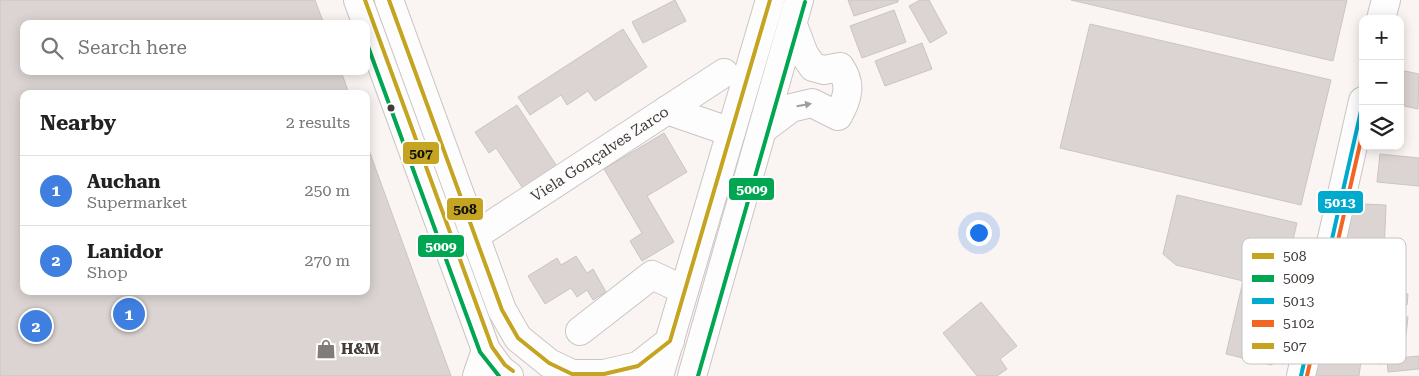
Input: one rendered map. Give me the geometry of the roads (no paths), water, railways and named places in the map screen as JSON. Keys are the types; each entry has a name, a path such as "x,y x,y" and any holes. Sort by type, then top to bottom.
{"main road":[{"path":"358,0 365,20"},
{"path":"389,0 502,310 518,338 548,363 572,374 604,374 638,366 670,340"},
{"path":"659,376 770,0"},
{"path":"1382,15 1386,0"},
{"path":"763,129 791,108 812,103 838,116 849,90 846,76 840,67 824,70 813,67 804,54 796,12"},
{"path":"692,376 796,12"},
{"path":"370,33 486,350 500,369 509,376"},
{"name":"Viela Gonçalves Zarco","path":"476,235 724,73"},
{"path":"1332,238 1362,105"},
{"path":"667,110 731,132"},
{"path":"580,331 652,274 684,290"},
{"path":"477,376 486,350"}],"place":[{"name":"Auchan","path":"129,314"},
{"name":"Lanidor","path":"36,326"},
{"name":"H&M","path":"326,349"}]}
